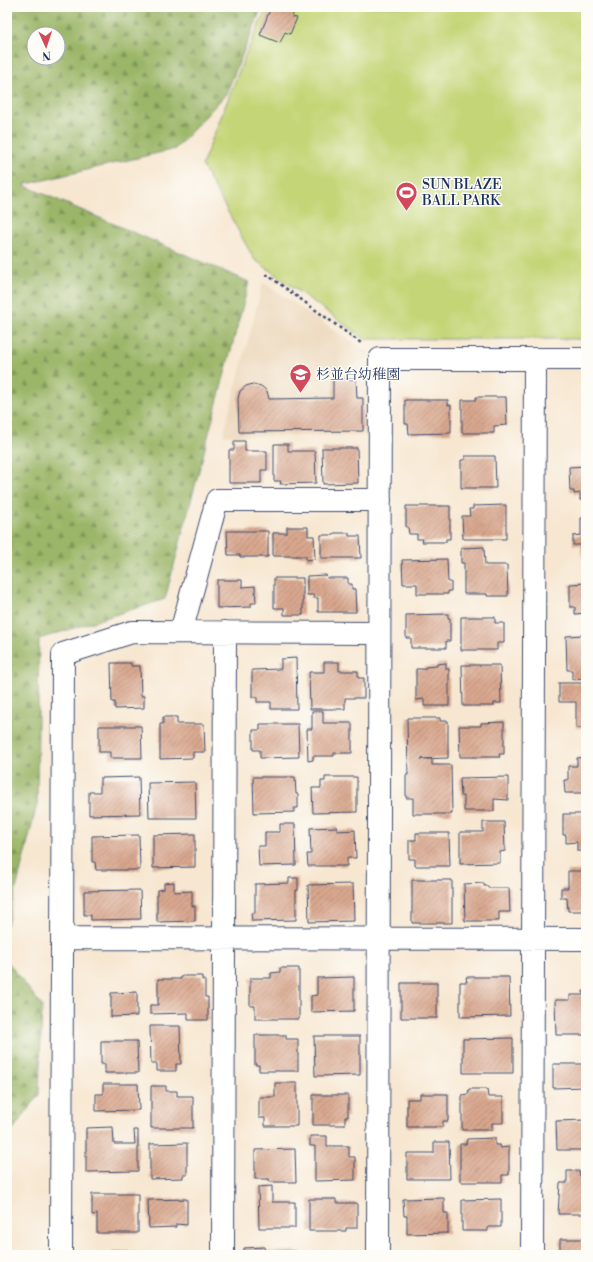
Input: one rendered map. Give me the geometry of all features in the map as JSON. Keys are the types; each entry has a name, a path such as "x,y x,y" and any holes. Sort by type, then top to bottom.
{"street":[{"path":"378,1255 380,359 586,359"},
{"path":"532,1255 535,359"},
{"path":"181,632 217,500 380,500"},
{"path":"61,1255 63,654 132,632 379,633"},
{"path":"223,1255 225,632"},
{"path":"62,938 586,939"}],"path":[{"path":"266,274 382,359"}],"shaded area":[{"name":"杉並台幼稚園","path":"263,283 369,353 369,436 223,436"}],"green space":[{"path":"7,7 262,7 226,94 175,149 23,185 249,282 165,599 39,639 37,804 7,926"},
{"name":"SUN BLAZE BALL PARK","path":"267,7 586,7 586,339 365,339 254,259 202,165 245,56"},
{"path":"7,961 42,1006 39,1095 7,1137"}],"building":[{"path":"271,7 295,7 292,17 297,18 290,34 285,32 280,43 260,35"},
{"path":"333,379 356,379 357,398 363,398 363,431 239,432 238,399 240,391 246,386 253,384 261,386 267,391 269,399 333,398"},
{"path":"476,397 506,397 507,425 494,426 494,433 462,433 462,400 476,400"},
{"path":"405,400 448,400 448,405 451,405 451,433 409,434 408,424 405,424"},
{"path":"234,441 245,441 245,451 267,451 267,470 261,470 261,483 229,483 229,450 234,450"},
{"path":"274,444 288,444 288,451 315,451 316,483 280,484 281,481 274,481"},
{"path":"322,448 357,448 358,483 323,484"},
{"path":"465,456 495,456 496,488 461,488 461,460 465,460"},
{"path":"586,466 586,500 580,500 580,493 574,494 574,491 570,491 569,467"},
{"path":"506,505 506,539 463,539 462,516 470,516 469,509 473,509 473,506"},
{"path":"406,506 450,506 450,539 446,539 446,542 422,542 423,539 417,539 417,534 409,534 408,527 406,527"},
{"path":"581,518 586,518 586,557 582,557 581,545 573,545 573,536 581,535"},
{"path":"287,527 308,527 308,536 314,536 315,559 306,560 306,556 273,556 273,533 287,533"},
{"path":"227,531 268,531 268,557 240,557 240,555 228,555"},
{"path":"334,533 349,533 349,536 360,536 361,558 321,558 321,535 334,535"},
{"path":"484,547 485,565 507,565 508,596 464,594 464,563 461,563 461,548"},
{"path":"447,559 448,582 451,582 451,591 448,591 448,594 417,594 417,584 403,584 402,560"},
{"path":"326,575 327,578 348,578 348,584 352,584 352,589 355,589 356,612 318,612 318,598 313,598 314,595 307,595 307,576"},
{"path":"274,578 303,578 303,615 284,615 284,608 274,608"},
{"path":"217,580 242,580 242,587 255,586 256,603 251,603 251,607 217,608"},
{"path":"586,583 586,613 575,614 575,607 570,607 570,584"},
{"path":"448,614 448,618 450,618 450,641 446,641 446,648 411,648 411,638 406,638 406,615"},
{"path":"461,617 495,617 495,623 504,623 504,643 497,643 497,650 461,650"},
{"path":"586,635 586,678 572,679 572,670 567,670 566,636"},
{"path":"296,658 297,709 271,709 271,702 257,702 257,697 252,697 252,670 281,669 281,659"},
{"path":"324,662 339,662 339,671 358,671 358,678 364,678 364,698 345,698 345,709 310,709 309,672 324,672"},
{"path":"111,663 131,663 131,666 140,666 141,696 144,696 144,708 115,709 115,702 112,702"},
{"path":"446,663 446,669 449,669 449,706 424,706 424,699 416,700 416,669 425,669 425,667 437,666 437,664"},
{"path":"462,665 500,665 501,703 494,703 494,706 463,706"},
{"path":"559,683 583,683 583,686 586,686 586,728 576,728 576,702 559,702"},
{"path":"312,711 323,711 323,723 352,723 352,753 334,753 334,756 313,756 313,760 308,761 307,729 312,729"},
{"path":"163,717 177,717 177,724 204,724 205,752 193,752 193,758 160,759 160,724 163,724"},
{"path":"407,718 440,718 440,721 448,721 448,758 421,759 432,759 432,765 451,765 452,814 413,814 413,798 406,798 406,775 408,775"},
{"path":"504,722 504,754 499,754 500,757 460,757 459,726 481,726 481,723"},
{"path":"260,724 298,724 299,757 260,758 260,750 253,750 253,730 260,730"},
{"path":"99,726 141,726 142,758 110,758 110,752 99,752"},
{"path":"586,757 586,793 565,793 564,780 568,780 568,766 577,766 577,758"},
{"path":"139,777 140,814 89,815 89,792 100,792 100,778"},
{"path":"253,777 295,777 296,794 298,794 298,808 294,808 294,812 254,813"},
{"path":"325,777 357,777 357,812 313,813 312,788 321,788 321,781 325,781"},
{"path":"508,777 508,800 494,799 494,811 464,811 464,796 461,796 460,778"},
{"path":"195,782 196,818 149,818 148,783"},
{"path":"563,814 586,814 586,851 577,851 577,842 566,843 566,835 563,835"},
{"path":"483,822 504,822 505,851 500,852 500,863 460,864 460,832 483,832"},
{"path":"280,824 295,824 296,865 259,866 258,846 265,846 265,832 280,832"},
{"path":"337,827 337,831 355,830 356,858 347,858 347,866 308,866 307,854 311,854 310,828"},
{"path":"416,833 449,833 450,866 415,866 415,859 409,859 409,840 416,840"},
{"path":"195,834 195,867 153,868 153,835"},
{"path":"139,835 140,870 96,870 95,862 92,862 92,836"},
{"path":"568,871 586,871 586,911 568,911 567,898 561,898 561,888 568,888"},
{"path":"289,878 298,878 298,890 296,890 296,920 252,921 251,913 255,913 255,884 289,883"},
{"path":"412,880 452,880 452,923 412,923"},
{"path":"174,882 174,892 192,891 192,906 195,906 195,921 157,922 157,890 164,889 164,883"},
{"path":"484,883 484,886 488,886 488,888 509,888 510,912 499,912 499,921 465,921 464,884"},
{"path":"353,884 354,921 309,922 308,885"},
{"path":"140,890 141,919 91,920 91,915 84,915 84,891"},
{"path":"280,968 299,968 299,1019 255,1019 255,1006 250,1006 250,978 271,978 271,973 280,972"},
{"path":"181,976 202,976 202,980 205,980 205,997 208,997 208,1020 188,1020 188,1013 150,1014 150,1005 158,1005 158,979 181,979"},
{"path":"354,977 354,1011 311,1012 311,996 317,995 317,978"},
{"path":"466,977 509,977 510,1016 460,1017 460,982 467,982"},
{"path":"401,983 437,983 437,1018 401,1018"},
{"path":"583,991 586,991 586,1035 556,1035 555,1000 570,1000 570,995 583,995"},
{"path":"137,992 137,1016 111,1017 111,993"},
{"path":"150,1026 180,1026 181,1064 176,1064 176,1071 157,1071 157,1064 151,1064"},
{"path":"255,1035 286,1035 286,1039 298,1039 298,1071 259,1071 259,1065 255,1065"},
{"path":"314,1036 360,1036 360,1075 315,1076"},
{"path":"513,1038 513,1073 463,1073 463,1039"},
{"path":"101,1041 137,1041 138,1073 105,1073 105,1064 101,1064"},
{"path":"553,1064 586,1064 586,1087 553,1088"},
{"path":"275,1083 297,1083 297,1126 265,1126 265,1118 259,1118 259,1097 275,1097"},
{"path":"103,1084 138,1084 139,1110 96,1111 96,1094 103,1094"},
{"path":"151,1086 166,1086 166,1091 177,1091 177,1096 193,1096 193,1128 151,1128"},
{"path":"469,1089 487,1089 488,1097 503,1097 503,1123 492,1123 492,1130 462,1130 462,1095 468,1094"},
{"path":"420,1094 448,1094 448,1121 443,1121 443,1127 407,1127 407,1099 420,1099"},
{"path":"313,1095 348,1095 348,1117 345,1117 345,1125 313,1125"},
{"path":"586,1120 586,1150 557,1150 556,1121"},
{"path":"113,1127 114,1144 135,1144 134,1130 138,1130 138,1171 86,1172 86,1128"},
{"path":"310,1136 327,1136 327,1146 349,1146 349,1157 355,1157 355,1180 315,1181 315,1146 310,1146"},
{"path":"495,1138 495,1145 500,1145 501,1148 509,1147 509,1175 502,1175 502,1182 460,1182 460,1144 466,1144 467,1139"},
{"path":"434,1142 449,1142 450,1179 407,1179 407,1153 434,1153"},
{"path":"187,1143 187,1175 183,1175 183,1178 150,1179 150,1144"},
{"path":"295,1149 296,1182 270,1182 269,1179 255,1179 255,1150"},
{"path":"567,1171 579,1171 580,1176 586,1176 586,1214 558,1214 560,1183 567,1183"},
{"path":"272,1186 272,1202 295,1202 295,1228 259,1228 258,1187"},
{"path":"92,1194 138,1194 138,1233 97,1233 97,1214 92,1215"},
{"path":"444,1198 444,1213 448,1213 448,1233 407,1234 407,1216 404,1216 403,1199"},
{"path":"187,1199 187,1225 176,1224 176,1227 149,1228 148,1200"},
{"path":"309,1199 336,1199 336,1203 357,1203 357,1228 346,1228 346,1231 309,1231"},
{"path":"501,1199 501,1227 488,1227 488,1231 462,1231 462,1200"},
{"path":"560,1239 586,1239 586,1255 560,1255"},
{"path":"264,1247 265,1252 296,1251 296,1255 244,1255 244,1248"},
{"path":"112,1251 135,1251 136,1255 112,1255"}],"place":[{"name":"SUN BLAZE BALL PARK","path":"407,212"},
{"name":"杉並台幼稚園","path":"301,394"}]}
